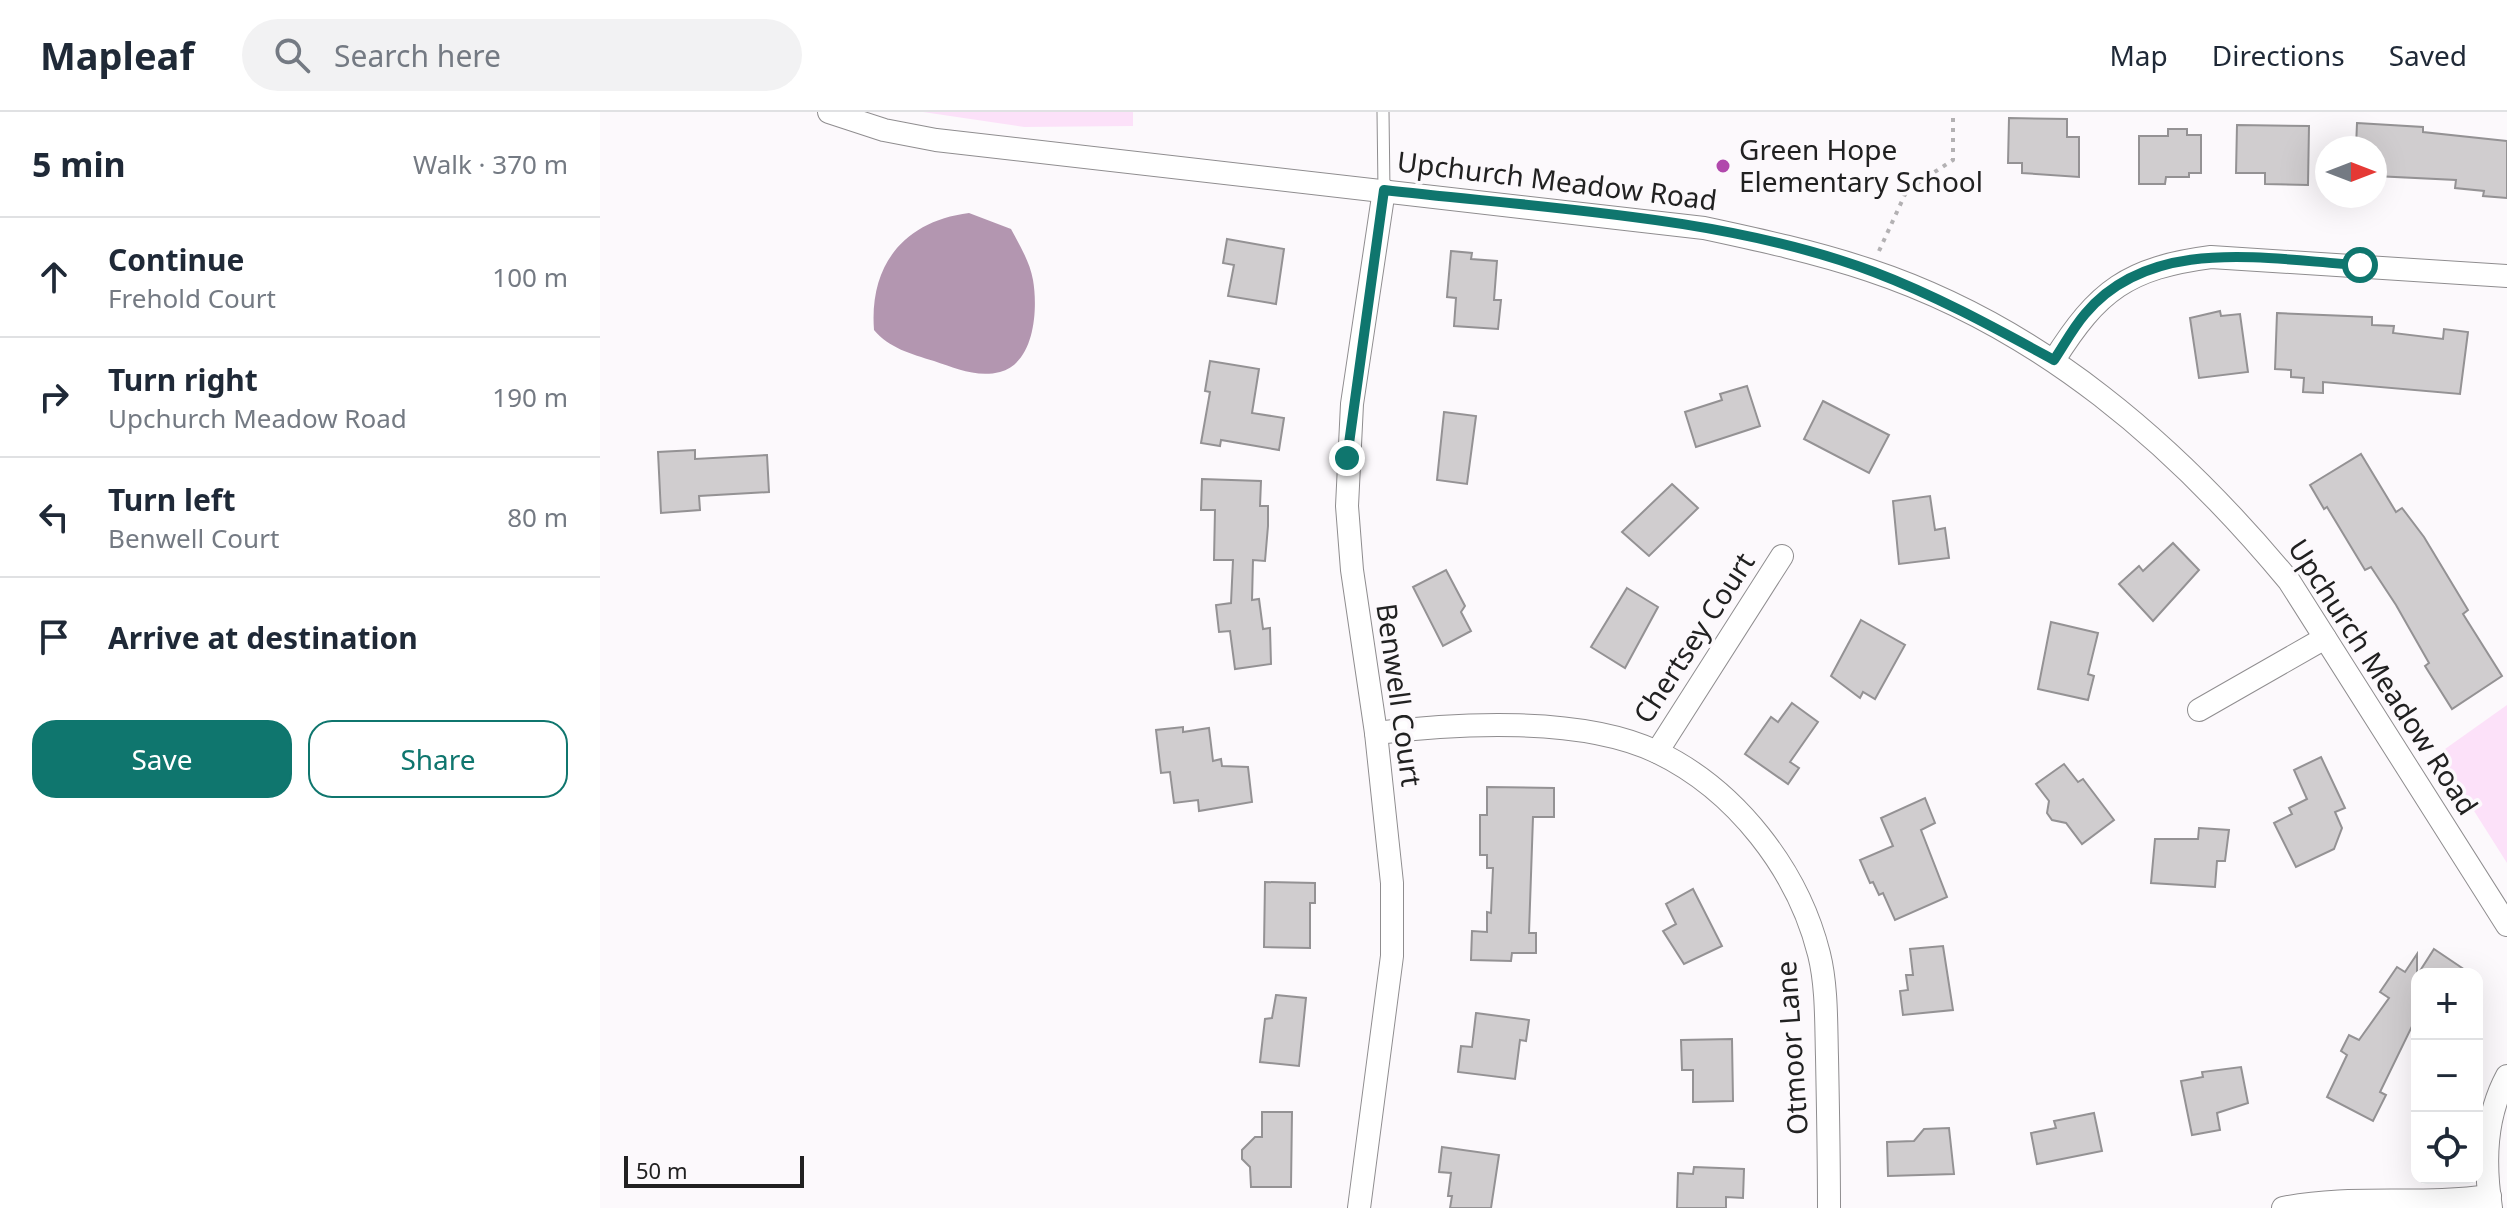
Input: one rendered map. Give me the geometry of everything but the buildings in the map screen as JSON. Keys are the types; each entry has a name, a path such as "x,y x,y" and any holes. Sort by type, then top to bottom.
{"street":[{"name":"Upchurch Meadow Road","path":"829,112 884,130 936,140 1704,228 1790,247 1872,271 1927,294 2054,360 2126,413 2216,496 2289,581 2507,925"},
{"name":"Benwell Court","path":"1359,1208 1392,956 1392,883 1376,733 1352,570 1347,458 1384,190"},
{"path":"2054,360 2085,313 2116,287 2145,270 2176,262 2211,257 2507,276"},
{"name":"Chertsey Court","path":"1657,752 1782,556"},
{"path":"2199,710 2325,638"},
{"name":"Otmoor Lane","path":"1376,733 1463,725 1534,726 1595,734 1657,752 1744,815 1774,854 1805,915 1819,955 1825,998 1829,1208"},
{"path":"2283,1208 2320,1203 2490,1202 2487,1146 2490,1119 2507,1076"}],"lane":[{"path":"1383,112 1384,190"}],"path":[{"path":"1879,253 1907,190 1953,160 1953,112"}],"shaded area":[{"path":"923,112 1133,112 1133,126 1024,127"},
{"path":"969,213 1011,229 1027,260 1033,280 1034,319 1027,347 1012,367 991,374 966,371 909,353 886,341 874,330 878,285 885,266 896,250 909,236 926,225"},
{"path":"2507,705 2507,863 2438,754"}],"place":[{"name":"Green Hope Elementary School","path":"1723,166"}],"route":[{"path":"1347,458 1352,404 1384,190 1704,228 1790,247 1872,271 1927,294 2054,360 2085,313 2116,287 2145,270 2211,257 2360,265"}]}
